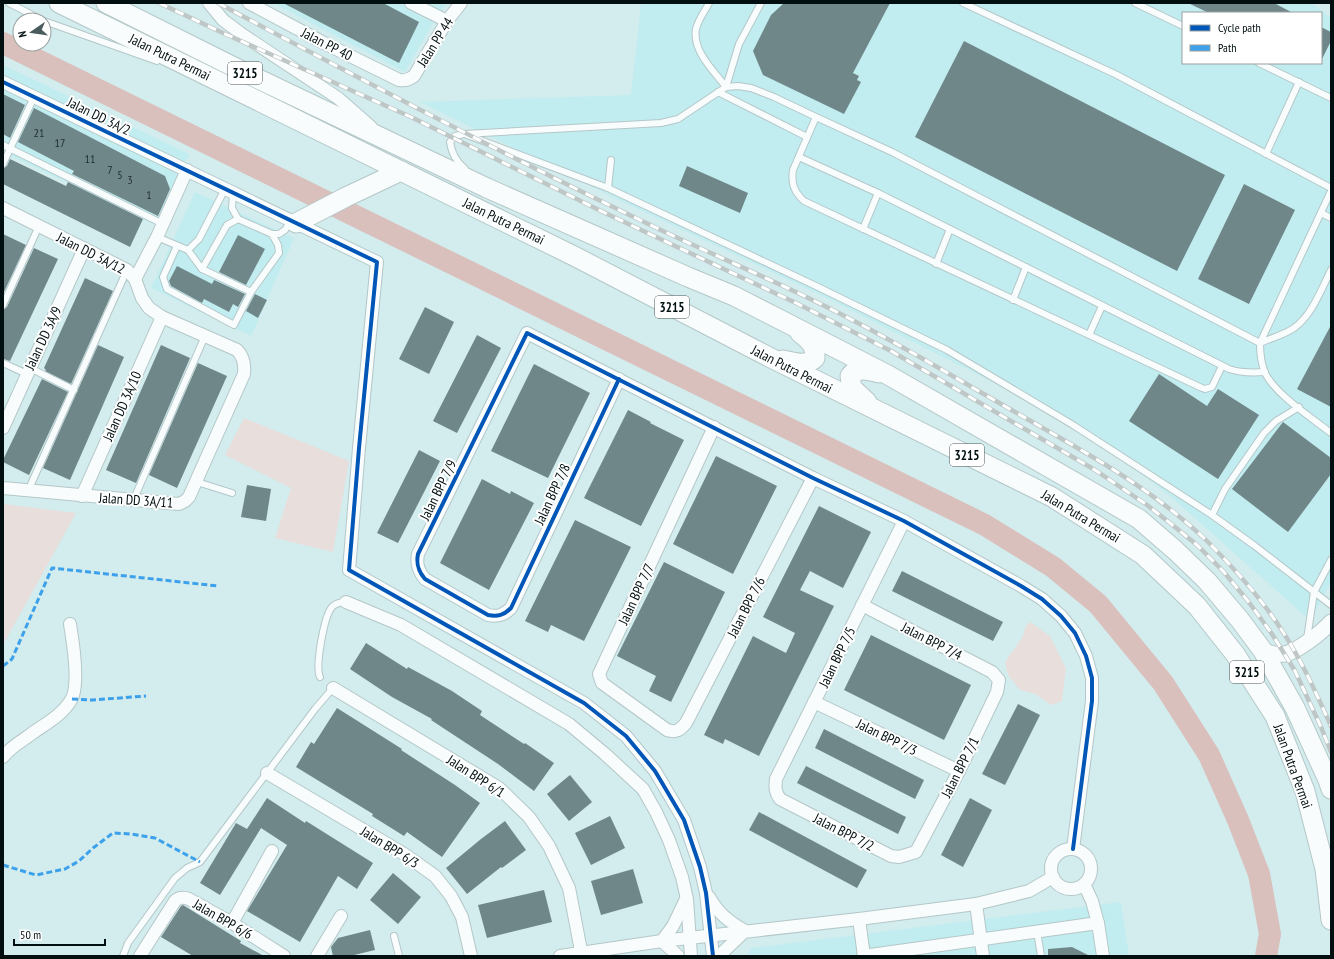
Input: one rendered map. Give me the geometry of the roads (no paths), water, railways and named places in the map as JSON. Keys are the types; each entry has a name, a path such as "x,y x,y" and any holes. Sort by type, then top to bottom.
{"main road":[{"name":"Jalan Putra Permai","path":"60,3 574,256 769,357 1052,497 1144,555 1197,606 1235,654 1275,716 1305,791 1325,869 1331,920"},
{"name":"Jalan Putra Permai","path":"106,3 252,76 487,188 734,296 888,375 1139,520 1176,551 1207,581 1240,620 1263,651 1296,708 1331,789"},
{"path":"299,220 401,171"},
{"path":"769,357 800,363 808,363 815,358 815,349 809,340 781,320"},
{"path":"881,413 860,397 852,388 850,376 852,372 858,370 870,370 888,375"}],"street":[{"name":"Jalan PP 40","path":"248,3 324,43 400,80 407,80"},
{"path":"411,3 447,21"},
{"name":"Jalan PP 44","path":"407,80 414,76 447,21 461,3"},
{"path":"209,4 223,20 242,35 338,98 385,140"},
{"name":"Jalan DD 3A/2","path":"3,82 229,191 299,220 377,262 349,570 584,703 626,736 655,771 684,820 700,867 706,893"},
{"path":"131,275 157,237 187,170"},
{"name":"Jalan DD 3A/12","path":"3,208 84,249 131,275 142,298 149,308 162,317 237,350 244,360"},
{"name":"Jalan DD 3A/9","path":"3,428 84,249"},
{"name":"Jalan DD 3A/10","path":"82,496 162,317"},
{"name":"Jalan BPP 7/9","path":"501,615 488,615 425,579 419,571 417,560 418,554 527,333 619,379"},
{"name":"Jalan DD 3A/11","path":"3,488 82,496 178,504 182,503 188,499 197,482 244,374 244,360"},
{"path":"619,379 813,478 904,521 1021,586 1042,599 1061,616 1075,632 1086,656 1092,678 1092,701 1073,849"},
{"name":"Jalan BPP 7/8","path":"501,615 511,608 619,379"},
{"name":"Jalan BPP 7/7","path":"673,732 667,730 602,683 599,674 714,427"},
{"name":"Jalan BPP 7/6","path":"673,732 681,729 686,723 813,478"},
{"name":"Jalan BPP 7/5","path":"776,793 776,779 904,521"},
{"path":"346,602 401,625 569,724 606,754 643,789 669,840 682,878 687,899 692,956"},
{"name":"Jalan BPP 7/4","path":"862,605 992,672 999,680"},
{"path":"1263,651 1285,654 1306,643 1331,622"},
{"path":"3,757 19,742 59,714 72,699 75,687 75,671 74,645 70,624"},
{"name":"Jalan BPP 7/1","path":"916,852 959,772 997,692 999,680"},
{"name":"Jalan BPP 6/1","path":"333,688 499,788 529,817 549,846 569,888 582,954"},
{"name":"Jalan BPP 7/3","path":"814,702 959,772"},
{"name":"Jalan BPP 6/3","path":"267,773 404,854 435,876 451,896 462,917 471,956"},
{"name":"Jalan BPP 7/2","path":"776,793 780,798 891,856 898,857 916,852"},
{"path":"1073,849 1085,855 1089,860 1090,873 1084,884 1073,889 1067,889 1061,886 1053,877 1052,866 1057,855 1062,852 1073,849"},
{"path":"232,923 272,851"},
{"path":"560,956 582,954 662,941 859,919 976,904 1028,891 1053,877"},
{"path":"1084,884 1092,902 1098,922 1103,956"},
{"path":"706,893 717,910 729,922 745,931"},
{"path":"706,893 713,956"},
{"name":"Jalan BPP 6/6","path":"140,956 170,906 178,898 183,897 188,898 232,923 284,956"},
{"path":"662,941 674,926 687,899"},
{"path":"976,904 983,956"},
{"path":"317,956 341,916"},
{"path":"859,919 864,956 925,952 981,939 1098,922"},
{"path":"720,956 745,931"},
{"path":"662,941 678,956"}],"lane":[{"path":"9,3 27,12"},
{"path":"708,3 696,29 697,43 701,55 726,87"},
{"path":"726,87 739,44 761,3"},
{"path":"963,3 1117,75 1331,190 1260,343 1261,358 1265,372 1269,379 1299,408 1331,433"},
{"path":"1135,3 1182,26"},
{"path":"52,23 162,63"},
{"path":"1262,64 1331,98"},
{"path":"169,65 228,86"},
{"path":"1266,154 1299,82"},
{"path":"487,188 456,161 451,151 450,142 455,136 464,134 661,123 678,119 726,87 738,86 751,88 774,97 892,152 1260,343"},
{"path":"718,92 807,137"},
{"path":"3,164 34,97"},
{"path":"816,117 793,170 793,186 797,195 804,201 1202,388 1209,389 1212,387 1222,366"},
{"path":"464,134 608,188 816,286 947,350 1073,425 1212,515 1256,546 1331,605"},
{"path":"3,145 163,224"},
{"path":"799,157 878,192 1222,366 1238,372 1265,372"},
{"path":"608,188 611,160"},
{"path":"229,191 232,208 238,220 272,234 279,234 299,220"},
{"path":"188,250 199,239 229,191"},
{"path":"863,229 878,192"},
{"path":"1321,213 1331,218"},
{"path":"202,269 227,225 238,220"},
{"path":"3,305 39,226"},
{"path":"936,264 950,229"},
{"path":"176,246 163,277 167,289 234,325 251,292 279,253 278,245 272,234"},
{"path":"157,237 188,250 202,269 251,292"},
{"path":"1013,300 1026,267"},
{"path":"1260,343 1294,328 1306,318 1331,270"},
{"path":"28,491 74,390 131,275"},
{"path":"1089,336 1102,306"},
{"path":"133,500 205,336"},
{"path":"3,363 29,371 74,390"},
{"path":"1212,515 1225,489 1264,433 1276,421 1299,408"},
{"path":"197,482 232,493"},
{"path":"1306,643 1314,592 1331,560"},
{"path":"320,677 318,658 326,618 333,606 346,602"},
{"path":"123,956 128,943 175,878 187,868 200,862 315,709 333,688"},
{"path":"1037,931 1041,956"},
{"path":"394,936 399,956"}],"waterway":[{"path":"3,43 985,525 1053,567 1098,604 1163,683 1209,755 1238,820 1259,874 1270,934 1266,956"}],"railway":[{"path":"159,3 411,117 601,211 796,303 891,351 1095,470 1147,505 1170,523 1197,545 1223,571 1248,601 1272,634 1295,671 1331,752"},
{"path":"218,3 496,149 665,232 809,298 856,322 1115,470 1163,503 1207,541 1246,583 1273,617 1288,640 1308,676 1331,726"}]}
